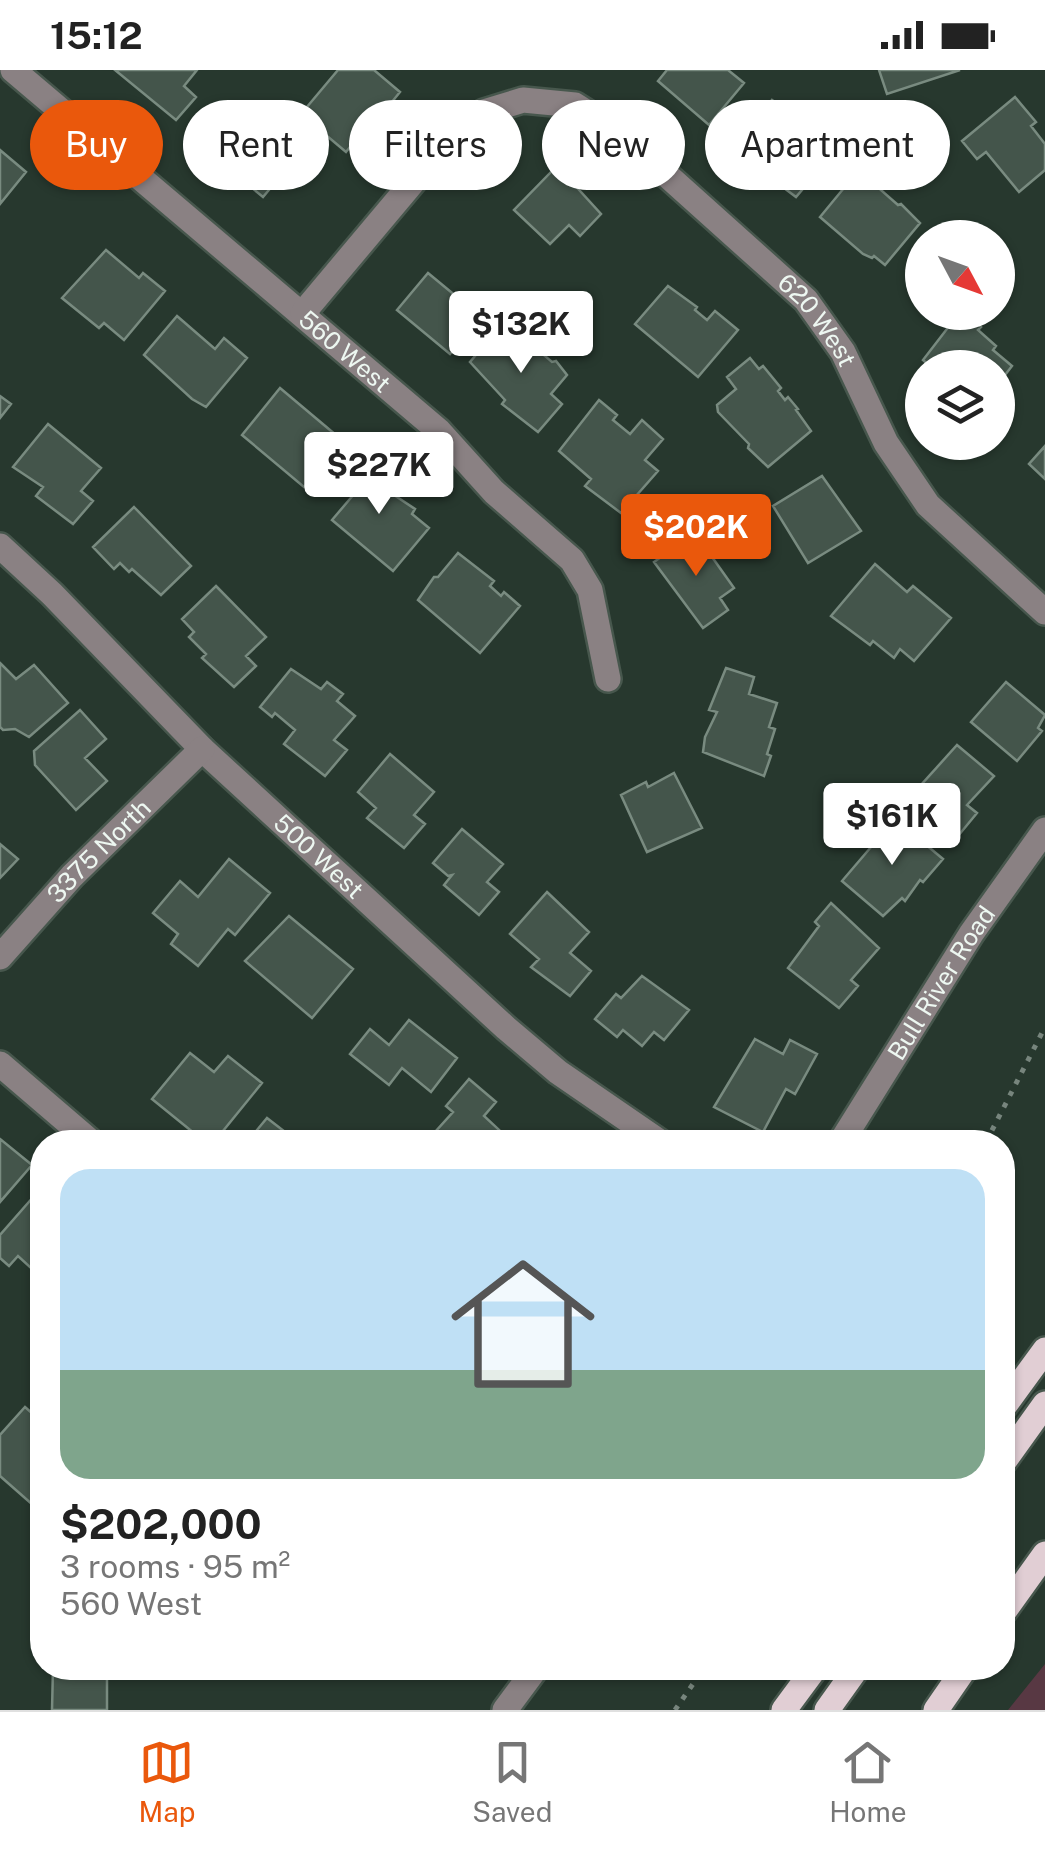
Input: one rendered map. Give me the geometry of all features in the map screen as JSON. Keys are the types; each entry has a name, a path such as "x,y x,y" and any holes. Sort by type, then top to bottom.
{"main road":[{"path":"1015,1390 1045,1350"},
{"path":"1015,1446 1045,1404"},
{"path":"1015,1596 1045,1554"},
{"path":"784,1710 806,1680"},
{"path":"827,1710 848,1680"},
{"path":"936,1710 957,1680"}],"street":[{"name":"560 West","path":"13,70 440,431 494,492 572,560 590,590 608,679"},
{"name":"620 West","path":"303,313 449,139 484,112 524,100 575,105 621,134 806,300 843,352 886,443 928,505 1045,612"},
{"name":"500 West","path":"0,546 52,594 202,749 532,1050 643,1130"},
{"name":"3375 North","path":"0,957 72,876 202,749"},
{"name":"Bull River Road","path":"848,1130 971,934 1045,830"},
{"path":"0,1064 77,1130"},
{"path":"505,1710 527,1680"}],"path":[{"path":"992,1130 1045,1027"},
{"path":"675,1710 696,1680"}],"shaded area":[{"path":"1045,1664 1045,1710 1008,1710"}],"building":[{"path":"115,70 197,70 184,86 196,97 183,100 183,112 176,120 163,109 163,100 152,100"},
{"path":"338,70 374,70 400,92 394,100 349,100 346,152 329,138 329,100 313,100"},
{"path":"667,70 728,70 744,83 730,100 705,100 705,122 685,100 658,81"},
{"path":"879,70 960,70 887,94"},
{"path":"1015,97 1036,122 1031,126 1045,144 1045,170 1019,192 986,152 977,159 962,141"},
{"path":"0,150 26,172 0,204"},
{"path":"542,181 542,190 579,190 601,214 580,236 569,225 550,244 514,210"},
{"path":"842,190 881,190 917,220 905,220 905,241 885,265 874,256 863,254 820,217"},
{"path":"106,250 139,278 143,273 165,291 124,340 104,323 99,328 62,298"},
{"path":"428,273 485,313 450,354 397,310"},
{"path":"668,286 697,307 695,310 707,320 715,311 738,330 698,377 635,324"},
{"path":"177,316 215,349 224,338 247,358 206,407 144,355"},
{"path":"505,321 527,336 526,340 552,362 556,361 567,375 551,394 562,404 538,432 502,404 505,400 470,362"},
{"path":"946,330 978,330 996,346 993,350 931,350"},
{"path":"750,358 759,369 763,366 811,431 768,467 718,412 717,405 736,389 727,377"},
{"path":"280,388 343,441 304,487 242,435"},
{"path":"0,396 11,404 0,418"},
{"path":"599,400 617,415 613,420 630,434 642,420 663,439 645,460 658,471 621,513 585,486 591,479 559,451"},
{"path":"48,424 101,468 81,491 93,501 73,524 36,496 43,487 13,467"},
{"path":"1045,446 1045,479 1029,464"},
{"path":"363,460 397,487 391,493 415,509 412,514 429,528 393,571 332,520 355,493 343,483"},
{"path":"822,476 861,531 808,563 773,506"},
{"path":"134,507 191,566 161,595 132,569 129,572 120,563 114,569 93,547"},
{"path":"695,533 734,588 720,598 728,610 703,628 654,562"},
{"path":"458,553 494,581 490,586 501,596 504,592 520,606 480,653 418,600"},
{"path":"875,564 907,592 913,586 951,618 914,661 900,649 894,658 873,641 870,645 831,616"},
{"path":"216,586 266,637 246,656 256,666 234,687 202,658 206,654 189,637 194,632 182,619"},
{"path":"0,663 16,679 34,665 68,703 29,737 0,727"},
{"path":"726,668 754,677 749,694 777,703 769,727 775,729 764,776 703,752 705,737 717,712 709,710"},
{"path":"291,669 321,689 327,682 343,694 337,701 355,716 334,740 347,750 325,776 284,744 295,730 275,713 272,717 260,707"},
{"path":"1006,682 1045,715 1038,728 1042,731 1017,761 971,722"},
{"path":"80,710 106,739 85,758 107,781 76,810 35,765 34,751"},
{"path":"957,745 994,776 967,805 977,813 958,836 912,795"},
{"path":"390,754 434,792 414,815 425,824 404,848 367,818 376,808 358,792"},
{"path":"674,773 702,828 647,852 621,795"},
{"path":"895,819 943,859 905,901 902,898 883,916 842,881"},
{"path":"462,829 503,864 487,882 499,892 479,915 444,885 452,875 433,863"},
{"path":"0,844 18,859 0,878"},
{"path":"229,859 270,893 235,935 228,929 198,966 171,944 178,934 153,913 180,881 198,897"},
{"path":"547,892 589,932 570,953 591,971 570,996 531,967 539,959 510,934"},
{"path":"831,903 879,948 851,980 858,986 839,1008 788,968"},
{"path":"289,916 353,969 312,1018 245,961"},
{"path":"642,976 689,1010 664,1040 654,1032 642,1046 623,1030 617,1037 595,1019 616,994 621,998"},
{"path":"409,1020 457,1058 431,1092 402,1068 389,1085 350,1054 370,1029 389,1045"},
{"path":"755,1039 783,1054 790,1040 817,1054 795,1094 786,1089 764,1130 714,1107"},
{"path":"190,1053 214,1072 228,1056 262,1083 224,1130 190,1130 152,1099"},
{"path":"469,1079 496,1102 484,1116 499,1130 437,1130 453,1112 446,1106"},
{"path":"267,1118 282,1130 257,1130"},
{"path":"0,1139 30,1167 0,1202"},
{"path":"30,1201 30,1267 18,1256 9,1266 0,1258 0,1235"},
{"path":"25,1407 30,1411 30,1502 0,1476 0,1435"},
{"path":"53,1680 107,1680 107,1710 52,1710"}]}
